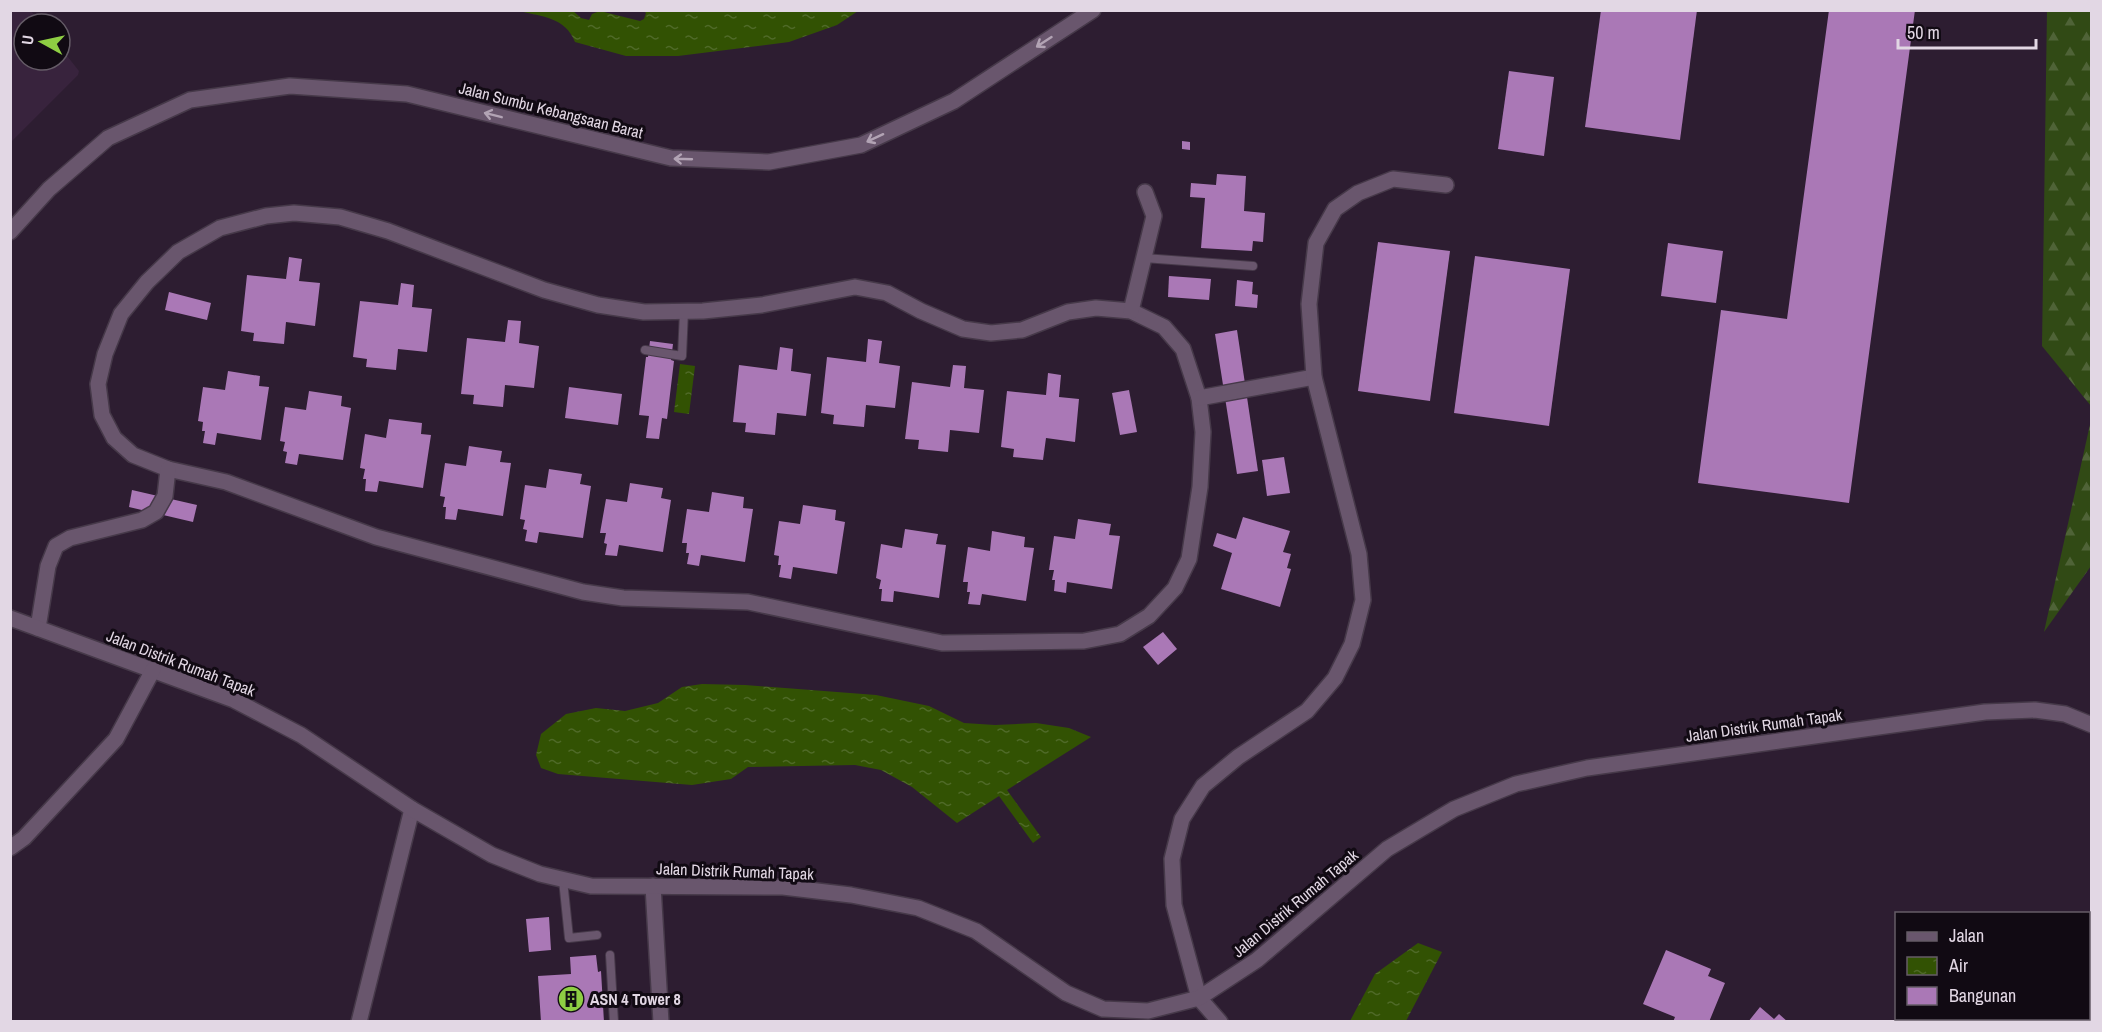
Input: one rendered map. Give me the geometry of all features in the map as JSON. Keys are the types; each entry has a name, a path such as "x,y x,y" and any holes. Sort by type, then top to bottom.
{"street":[{"name":"Jalan Sumbu Kebangsaan Barat","path":"10,232 49,189 108,138 190,100 290,86 406,93 671,158 769,162 861,145 954,101 1093,10"},
{"path":"1220,1022 1199,998 1174,905 1172,859 1182,819 1203,786 1238,757 1307,711 1335,678 1352,644 1363,600 1359,554 1314,378 1309,304 1316,243 1335,208 1358,193 1393,179 1446,185"},
{"path":"1131,311 1154,216 1145,192"},
{"path":"294,213 340,217 388,231 544,290 598,305 644,312 703,311 762,304 855,287 887,293 963,329 992,333 1022,330 1068,312 1096,308 1131,311 1164,327 1183,349 1199,398 1203,432 1200,487 1189,559 1176,588 1149,616 1120,634 1084,641 942,643 748,602 623,598 583,592 376,537 226,482 168,469 133,456 114,438 102,415 98,384 105,354 121,314 147,282 178,252 220,228 266,216 294,213"},
{"path":"1199,398 1314,378"},
{"path":"38,628 48,566 56,546 70,538 142,520 156,512 165,496 168,469"},
{"name":"Jalan Distrik Rumah Tapak","path":"10,618 244,705 301,735 412,808 492,855 540,874 591,886 783,887 851,894 918,908 976,931 1066,993 1103,1009 1148,1011 1199,998 1257,960 1387,849 1454,809 1516,784 1587,768 1986,711 2035,710 2065,714 2091,725"},
{"path":"10,848 24,838 116,739 153,670"},
{"path":"359,1022 412,808"},
{"path":"653,886 661,1022"}],"lane":[{"path":"1144,258 1253,266"},
{"path":"645,350 682,356 684,311"},
{"path":"563,880 569,938 597,935"},
{"path":"610,955 614,1022"}],"shaded area":[{"path":"11,10 31,11 12,12 12,72 72,72 72,62 79,71 78,75 11,142"}],"green space":[{"path":"2047,11 2091,11 2091,406 2042,346"},
{"path":"2091,420 2091,566 2044,632"}],"water":[{"path":"519,11 573,11 581,18 589,20 592,14 600,11 640,21 644,19 646,13 644,11 858,11 837,25 789,42 678,56 626,56 575,42 565,27 552,19"},
{"path":"680,364 695,366 689,414 674,412"},
{"path":"702,684 876,695 929,706 964,723 995,725 1036,723 1069,728 1091,737 1007,790 1041,837 1033,843 999,796 957,823 912,787 881,770 855,765 748,767 731,779 692,785 558,774 541,768 536,755 541,734 566,714 596,708 625,711 658,703 682,687"},
{"path":"1418,943 1442,952 1406,1021 1350,1021 1375,974"}],"building":[{"path":"1601,10 1697,10 1680,140 1585,127"},
{"path":"1829,10 1915,10 1849,503 1698,483 1721,310 1787,319"},
{"path":"1509,71 1554,77 1544,156 1498,149"},
{"path":"1182,141 1190,142 1190,150 1182,149"},
{"path":"1217,174 1246,176 1244,211 1265,213 1263,242 1253,241 1252,251 1201,248 1205,198 1190,197 1191,183 1216,185"},
{"path":"1378,242 1450,251 1430,401 1358,391"},
{"path":"1668,243 1723,251 1716,303 1661,296"},
{"path":"1475,256 1570,269 1549,426 1454,413"},
{"path":"289,257 302,259 299,281 320,283 315,326 286,322 284,344 253,341 254,333 241,331 247,275 286,279"},
{"path":"1169,276 1211,279 1209,300 1168,297"},
{"path":"1237,280 1253,282 1252,294 1258,295 1257,308 1235,306"},
{"path":"401,283 414,285 412,307 432,309 427,352 398,349 396,370 366,367 367,359 353,357 360,301 398,305"},
{"path":"169,292 211,303 207,320 165,310"},
{"path":"508,320 521,321 519,343 539,346 534,388 505,385 503,407 473,404 474,395 461,394 467,338 505,342"},
{"path":"1237,330 1258,471 1237,474 1215,334"},
{"path":"868,339 882,341 879,363 900,366 895,408 866,405 864,427 833,424 834,415 821,413 827,357 866,362"},
{"path":"650,341 673,344 671,360 674,361 667,419 662,418 659,439 646,438 649,416 639,415"},
{"path":"780,347 793,349 791,371 811,374 806,416 777,413 775,435 745,432 746,423 733,422 739,365 777,370"},
{"path":"953,365 966,366 964,388 984,390 979,433 950,430 948,452 918,449 919,440 905,439 912,382 950,387"},
{"path":"228,371 260,376 259,386 269,387 261,440 217,433 215,445 203,443 205,431 202,431 203,422 198,421 203,387 225,390"},
{"path":"1048,373 1061,375 1059,397 1079,399 1075,442 1046,438 1043,460 1013,457 1014,449 1001,447 1007,391 1046,395"},
{"path":"569,387 622,394 618,425 565,418"},
{"path":"1129,390 1137,432 1120,435 1112,393"},
{"path":"309,391 342,396 341,406 351,408 343,460 299,454 297,465 285,463 287,452 283,451 285,442 280,441 285,407 306,410"},
{"path":"389,419 422,423 421,434 431,435 423,488 379,481 377,492 365,491 366,479 363,479 365,469 360,468 365,434 386,438"},
{"path":"469,446 502,451 500,462 511,463 503,516 458,509 456,520 445,519 446,507 443,507 445,497 440,496 445,463 466,466"},
{"path":"1284,457 1290,493 1267,496 1262,460"},
{"path":"549,469 582,474 580,484 591,486 583,538 539,532 537,543 525,541 527,530 523,529 525,520 520,519 525,485 546,488"},
{"path":"630,483 663,488 661,498 671,500 663,552 619,545 617,556 605,555 606,533 600,533 606,499 627,502"},
{"path":"132,490 197,505 193,522 129,507"},
{"path":"712,492 744,497 743,508 753,509 745,562 701,555 699,566 687,564 689,553 686,553 687,543 682,543 687,509 709,512"},
{"path":"803,505 836,510 835,520 845,522 837,574 793,567 791,579 779,577 781,565 778,565 779,556 774,555 779,521 800,524"},
{"path":"1243,517 1290,531 1283,552 1291,554 1287,568 1291,569 1280,607 1221,589 1232,553 1213,546 1217,533 1236,539"},
{"path":"1078,519 1111,524 1109,535 1120,536 1112,589 1067,582 1066,593 1054,591 1055,580 1052,580 1054,570 1049,570 1054,536 1075,539"},
{"path":"905,529 938,534 936,544 946,545 939,598 894,591 893,602 881,601 882,589 879,589 881,580 876,578 881,544 902,548"},
{"path":"992,531 1025,537 1024,547 1034,548 1026,601 982,594 980,605 968,604 970,592 967,592 968,582 963,582 968,547 990,551"},
{"path":"1163,632 1177,649 1158,665 1143,647"},
{"path":"549,917 551,950 529,952 526,919"},
{"path":"1666,950 1711,969 1708,976 1725,983 1709,1022 1673,1022 1675,1017 1643,1004"},
{"name":"ASN 4 Tower 8","path":"596,955 598,972 601,971 604,1022 541,1022 538,976 571,974 570,957"},
{"path":"1760,1007 1774,1019 1779,1014 1788,1022 1748,1022"}],"place":[{"name":"ASN 4 Tower 8","path":"571,999"}]}
